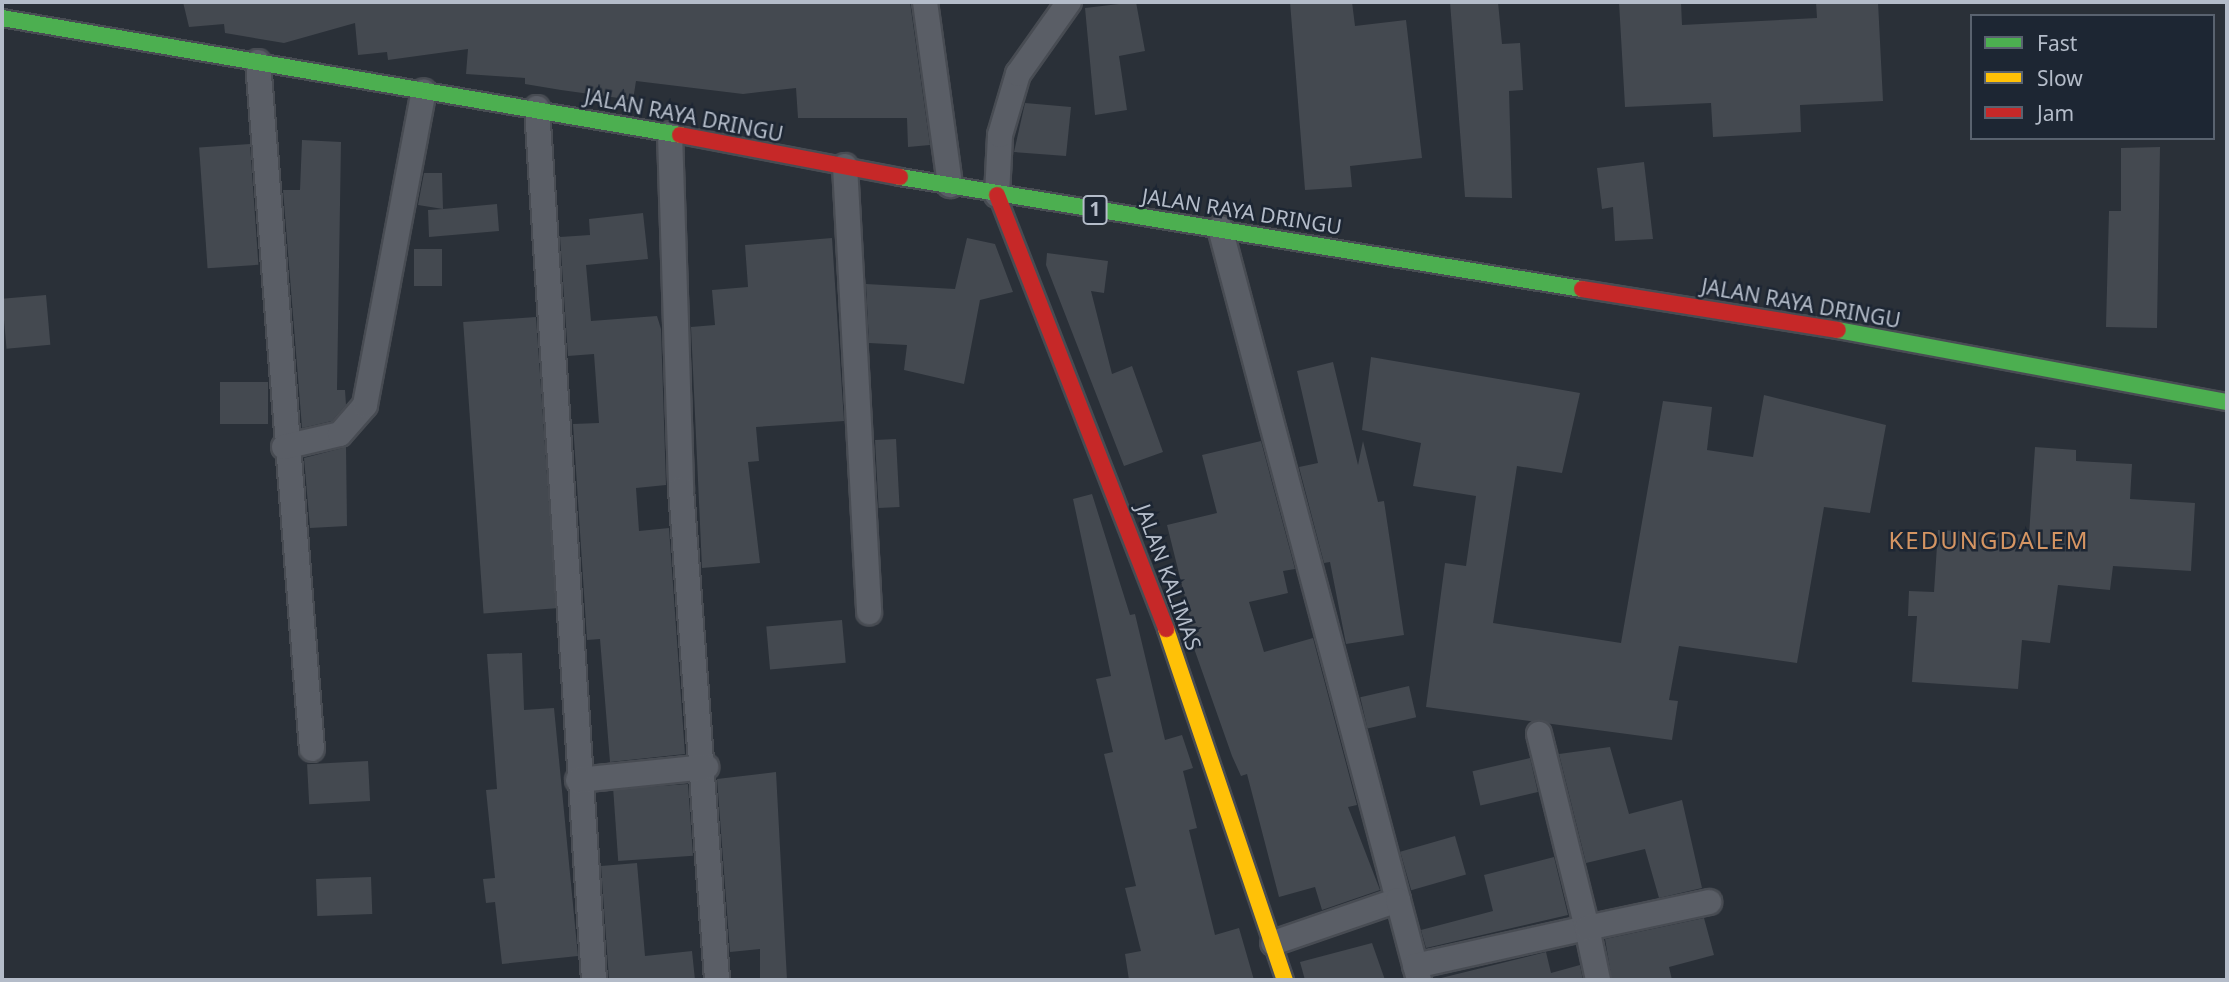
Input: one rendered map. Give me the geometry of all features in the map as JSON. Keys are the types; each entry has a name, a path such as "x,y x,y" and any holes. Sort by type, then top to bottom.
{"main road":[{"name":"JALAN RAYA DRINGU","path":"2,18 537,108 997,195 1220,228 1885,338 2225,401"},
{"name":"JALAN KALIMAS","path":"997,195 1181,668 1285,980"}],"street":[{"path":"925,2 950,184"},
{"path":"997,195 1000,135 1018,74 1069,2"},
{"path":"258,62 284,447 312,750"},
{"path":"284,447 340,434 365,405 424,91"},
{"path":"537,108 578,780 594,980"},
{"path":"670,134 681,489 706,767 717,980"},
{"path":"845,166 869,612"},
{"path":"1220,228 1417,973 1587,928 1709,902"},
{"path":"1539,734 1598,980"},
{"path":"578,780 706,767"},
{"path":"1273,943 1398,900"}],"building":[{"path":"183,2 910,2 930,145 908,147 907,118 798,118 796,88 743,94 636,81 633,100 561,90 525,84 525,78 466,74 468,49 388,60 387,52 358,55 355,23 284,43 225,33 224,24 189,27"},
{"path":"1136,2 1145,51 1119,56 1127,110 1095,115 1085,8"},
{"path":"1290,2 1352,2 1355,26 1406,20 1422,158 1350,166 1352,187 1305,190"},
{"path":"1450,2 1498,2 1502,44 1520,43 1523,90 1509,91 1512,198 1465,197"},
{"path":"1619,2 1681,2 1682,25 1817,18 1816,2 1878,2 1883,101 1800,105 1801,132 1713,137 1711,103 1625,107"},
{"path":"1025,103 1071,107 1066,156 1014,152"},
{"path":"302,140 341,142 337,390 345,390 346,405 332,421 302,428 283,190 300,190"},
{"path":"250,144 258,265 208,268 199,148"},
{"path":"2160,147 2157,328 2106,327 2109,211 2121,211 2121,148"},
{"path":"1644,162 1653,239 1615,241 1613,207 1602,209 1597,168"},
{"path":"424,173 442,173 443,209 418,205"},
{"path":"497,204 499,231 429,237 428,210"},
{"path":"643,213 648,259 586,265 591,321 657,316 661,329 666,485 636,488 639,531 669,528 685,754 610,762 600,639 587,640 573,424 599,423 594,354 568,356 560,237 590,235 589,219"},
{"path":"832,238 844,421 756,427 759,461 748,462 760,563 702,568 691,327 715,325 712,290 748,287 745,245"},
{"path":"967,238 995,244 1013,292 980,300 964,384 904,370 907,345 869,343 866,284 955,289"},
{"path":"414,249 442,249 442,286 414,286"},
{"path":"1047,253 1108,261 1104,293 1091,291 1112,374 1132,366 1163,452 1124,466 1046,265"},
{"path":"46,295 50,345 7,349 2,299"},
{"path":"536,317 556,608 484,613 463,322"},
{"path":"1371,357 1580,393 1562,473 1517,466 1493,623 1621,643 1663,401 1712,407 1707,450 1753,457 1764,395 1886,425 1870,513 1824,507 1797,663 1679,646 1669,700 1678,701 1672,740 1426,707 1445,563 1466,566 1476,496 1413,486 1421,443 1362,430"},
{"path":"1333,362 1358,465 1363,441 1378,502 1384,501 1404,635 1346,644 1330,562 1324,563 1299,467 1318,463 1297,371"},
{"path":"220,382 268,382 268,424 220,424"},
{"path":"896,439 900,507 879,508 875,440"},
{"path":"1261,441 1295,569 1283,571 1288,593 1249,602 1264,652 1313,638 1357,805 1348,807 1380,890 1322,910 1315,887 1279,897 1247,774 1241,776 1232,756 1184,620 1190,618 1167,525 1217,513 1202,455"},
{"path":"346,447 347,526 310,528 304,458"},
{"path":"2035,447 2076,450 2076,461 2132,464 2130,499 2195,503 2191,571 2113,566 2110,590 2058,585 2050,643 2022,640 2018,689 1912,682 1917,616 1908,616 1909,591 1934,592 1938,530 2029,535"},
{"path":"1092,494 1130,615 1135,614 1165,740 1182,735 1193,768 1183,771 1197,828 1189,830 1215,935 1239,928 1254,980 1129,980 1125,954 1141,951 1125,888 1136,886 1104,754 1113,752 1096,679 1111,676 1073,499"},
{"path":"842,620 846,663 770,669 766,627"},
{"path":"522,653 524,710 554,708 578,956 502,964 495,902 486,903 483,879 495,878 486,790 497,789 487,654"},
{"path":"1409,686 1416,717 1367,728 1360,697"},
{"path":"1610,747 1629,814 1682,800 1702,888 1659,898 1645,849 1586,863 1559,754"},
{"path":"1530,758 1538,792 1480,805 1473,771"},
{"path":"368,761 370,801 309,804 307,764"},
{"path":"776,772 787,980 760,980 760,949 730,952 717,779"},
{"path":"688,784 693,856 618,861 613,789"},
{"path":"1455,836 1466,874 1411,890 1400,852"},
{"path":"1554,857 1568,915 1426,948 1421,930 1493,911 1484,875"},
{"path":"637,863 645,956 692,951 695,980 609,980 601,866"},
{"path":"371,877 372,914 317,916 316,879"},
{"path":"1704,918 1714,955 1669,967 1672,980 1612,980 1605,939"},
{"path":"1372,943 1385,980 1305,980 1300,962"},
{"path":"1546,952 1551,973 1580,965 1583,980 1433,980"}],"traffic: fast":[{"path":"2,18 680,135"},
{"path":"900,177 1582,289"},
{"path":"1838,330 2227,402"}],"traffic: slow":[{"path":"1166,629 1285,980"}],"traffic: jam":[{"path":"680,135 900,177"},
{"path":"997,195 1166,629"},
{"path":"1582,289 1838,330"}],"district":[{"name":"KEDUNGDALEM","path":"1989,540"}]}
